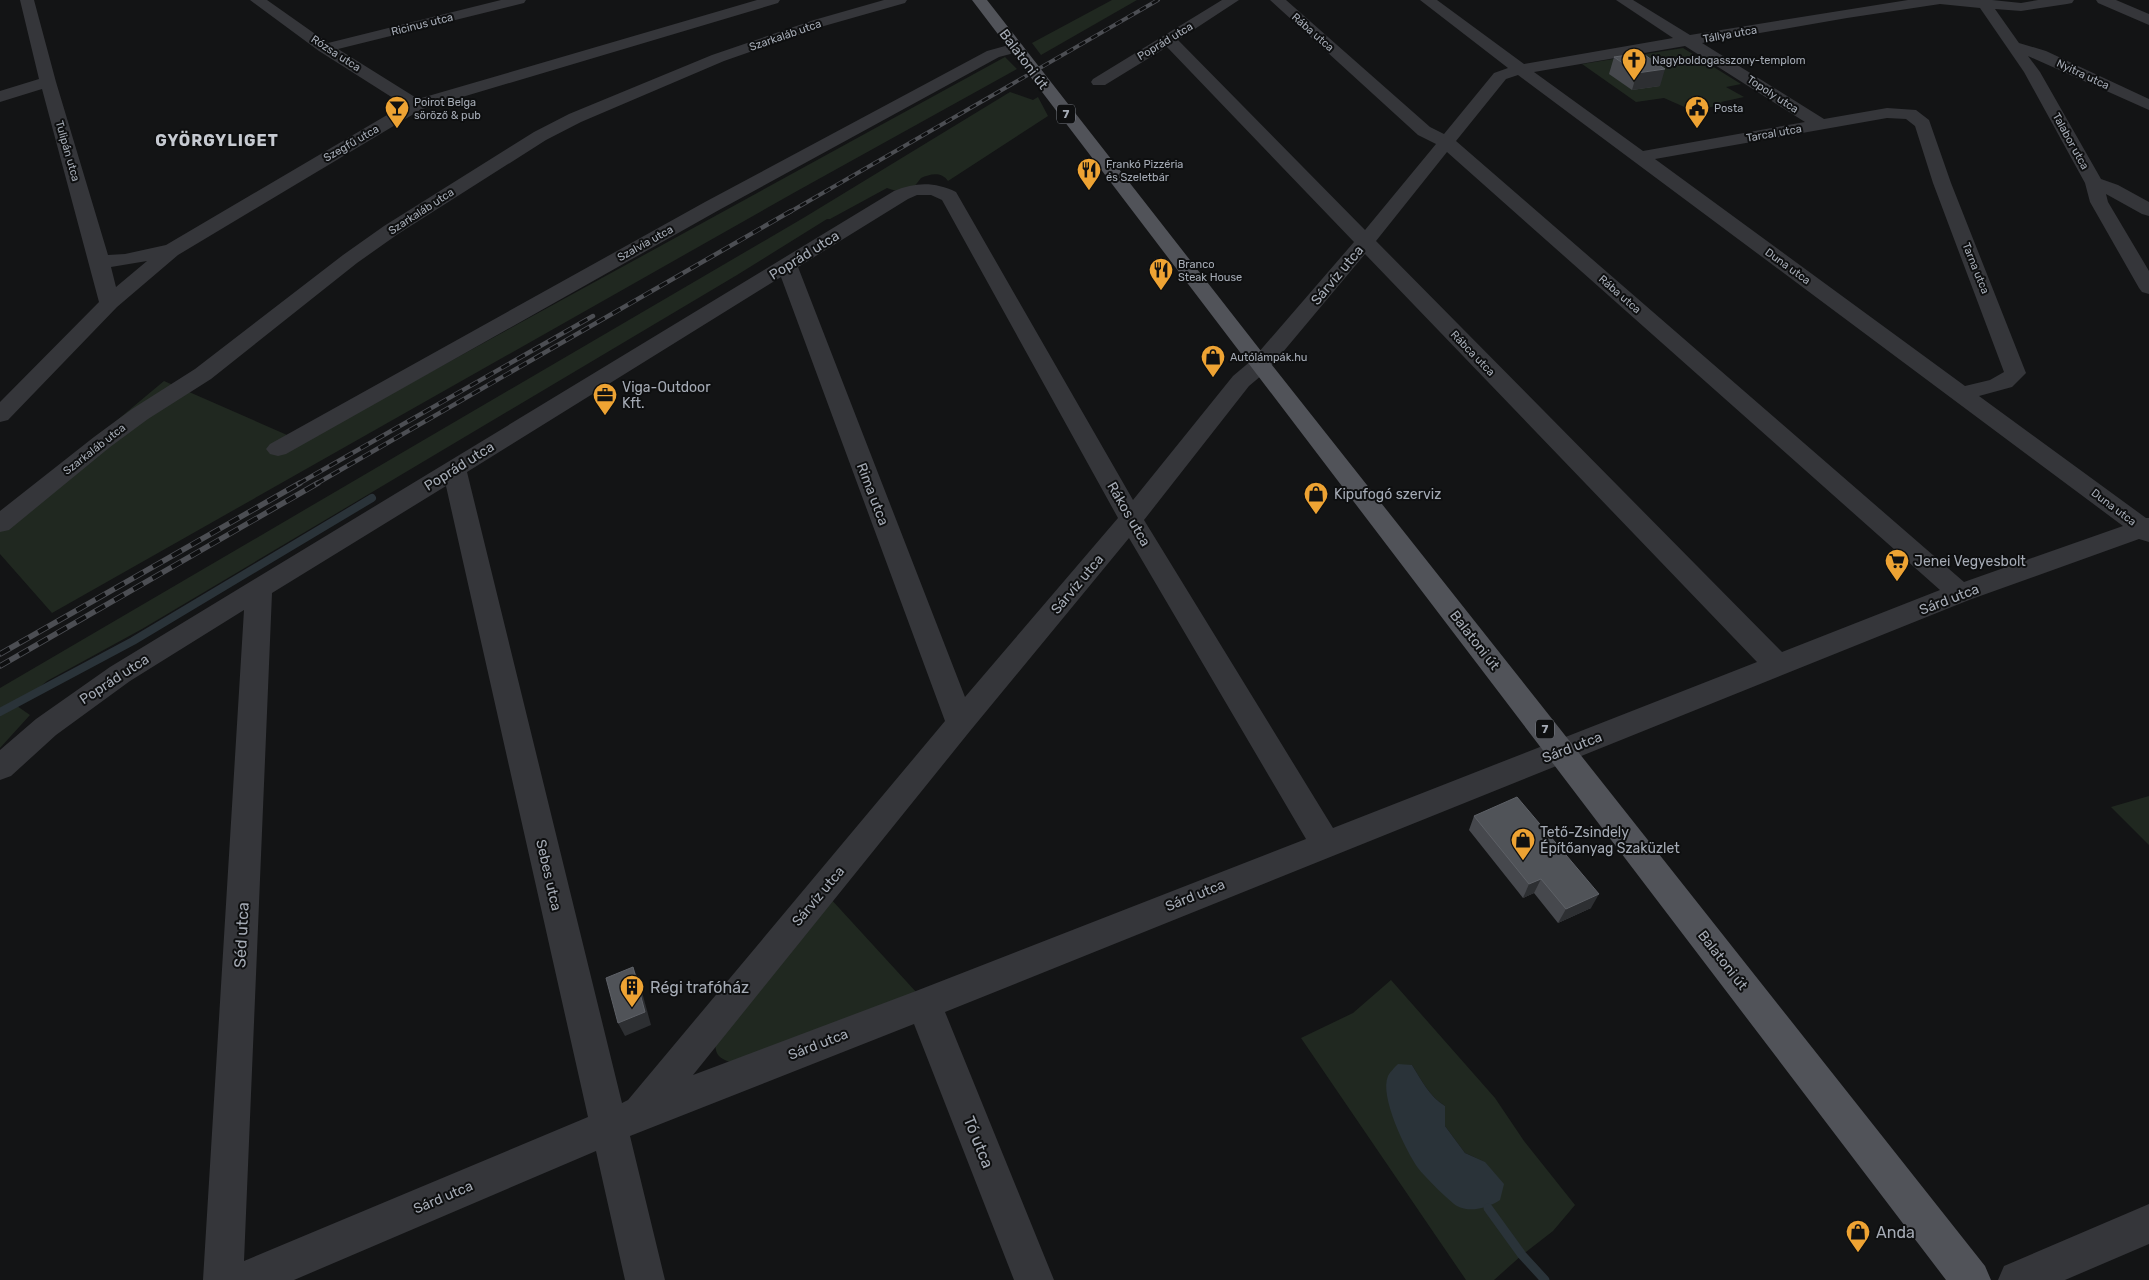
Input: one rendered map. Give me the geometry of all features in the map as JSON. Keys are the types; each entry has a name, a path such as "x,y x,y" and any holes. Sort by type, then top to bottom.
{"main road":[{"name":"Balatoni út","path":"979,0 1260,366 1562,751 1972,1280"}],"street":[{"name":"Tulipán utca","path":"27,0 110,303"},
{"name":"Rózsa utca","path":"257,0 325,48 416,105"},
{"name":"Ricinus utca","path":"325,48 519,0"},
{"name":"Szegfű utca","path":"0,415 110,303 171,251 416,105 773,0"},
{"name":"Szarkaláb utca","path":"0,524 102,442 140,414 203,374 357,254 399,224 540,136 574,118 718,58 818,24 900,0"},
{"name":"Poprád utca","path":"1099,82 1232,0"},
{"name":"Rába utca","path":"1277,0 1424,131 1446,142 1960,593"},
{"name":"Duna utca","path":"1427,0 1521,68 1638,157 2147,529"},
{"name":"Topoly utca","path":"1623,0 1820,124"},
{"path":"1823,0 1847,14"},
{"name":"Tállya utca","path":"1521,68 1940,0 1984,1 2021,7 2067,0"},
{"path":"2103,0 2149,20"},
{"name":"Talabor utca","path":"1984,1 2016,47 2070,138 2094,183 2099,202 2149,288"},
{"name":"Rábca utca","path":"1168,40 1778,666"},
{"name":"Nyitra utca","path":"2016,47 2040,54 2149,106"},
{"name":"Szalvia utca","path":"278,449 782,168 993,54 1016,48"},
{"name":"Sárvíz utca","path":"625,1120 1131,519 1241,381 1260,366 1365,242 1500,76 1521,68"},
{"path":"0,97 48,82"},
{"name":"Tarcal utca","path":"1638,157 1887,113 1910,114"},
{"name":"Tarna utca","path":"1910,114 1917,118 1925,130 1942,182 2015,373 2011,379 2001,384 1962,393"},
{"path":"2094,183 2149,210"},
{"name":"Poprád utca","path":"0,768 46,727 79,701 120,674 901,195 912,190 931,189"},
{"name":"Rákos utca","path":"931,189 949,196 1131,519 1325,843"},
{"path":"100,262 125,260 171,251"},
{"name":"Rima utca","path":"787,266 960,723"},
{"name":"Sebes utca","path":"454,469 625,1120 645,1280"},
{"name":"Sárd utca","path":"247,1280 625,1120 924,1004 1325,843 1960,593 2147,529"},
{"name":"Séd utca","path":"223,1280 259,590"},
{"name":"Tó utca","path":"924,1004 1034,1280"},
{"path":"2018,1280 2149,1224"}],"shaded area":[{"path":"1112,0 1137,0 1041,55 1032,43"},
{"path":"1683,48 1741,84 1726,87 1744,97 1721,102 1723,105 1705,108 1698,113 1664,98 1636,102 1582,64"},
{"path":"1005,57 1017,69 797,191 52,613 0,554 0,518 164,381 303,442"},
{"path":"1010,92 1033,100 1038,97 1048,116 948,181 942,176 932,175 921,178 913,187 906,191 887,188 827,219 737,275 142,629 47,681 17,706 30,715 0,748 0,688 805,217"},
{"path":"2149,796 2149,845 2111,807"},
{"path":"829,897 917,993 730,1062 722,1059 716,1052 716,1040"},
{"path":"1391,980 1495,1098 1524,1141 1575,1205 1553,1231 1494,1280 1466,1280 1301,1038 1353,1013","holes":["1412,1065 1430,1093 1445,1106 1445,1126 1465,1153 1485,1162 1396,1125"]},
{"path":"1398,1064 1412,1065 1430,1093 1445,1106 1445,1126 1465,1153 1485,1162 1504,1184 1500,1200 1479,1209 1462,1208 1449,1199 1418,1168 1401,1137 1387,1096 1386,1085 1388,1076"}],"building":[{"path":"1642,53 1665,69 1637,73 1614,57"},
{"path":"1517,797 1599,894 1566,909 1541,879 1529,884 1474,816"},
{"path":"633,967 645,1012 618,1023 606,978"}],"waterway":[{"path":"0,712 133,641 372,498"},
{"path":"1488,1208 1522,1255 1545,1280"}],"railway":[{"path":"788,213 1158,0"},
{"path":"316,484 791,211"},
{"path":"298,484 593,316"},
{"path":"0,654 300,483"},
{"path":"0,666 318,483"}],"place":[{"name":"Nagyboldogasszony-templom","path":"1634,81"},
{"name":"Poirot Belga söröző & pub","path":"397,129"},
{"name":"Posta","path":"1697,129"},
{"name":"Frankó Pizzéria és Szeletbár","path":"1089,191"},
{"name":"Branco Steak House","path":"1161,291"},
{"name":"Autólámpák.hu","path":"1213,378"},
{"name":"Viga-Outdoor Kft.","path":"605,416"},
{"name":"Kipufogó szerviz","path":"1316,515"},
{"name":"Jenei Vegyesbolt","path":"1897,582"},
{"name":"Tető-Zsindely Építőanyag Szaküzlet","path":"1523,861"},
{"name":"Régi trafóház","path":"632,1008"},
{"name":"Anda","path":"1858,1253"}],"district":[{"name":"GYÖRGYLIGET","path":"217,140"}]}
